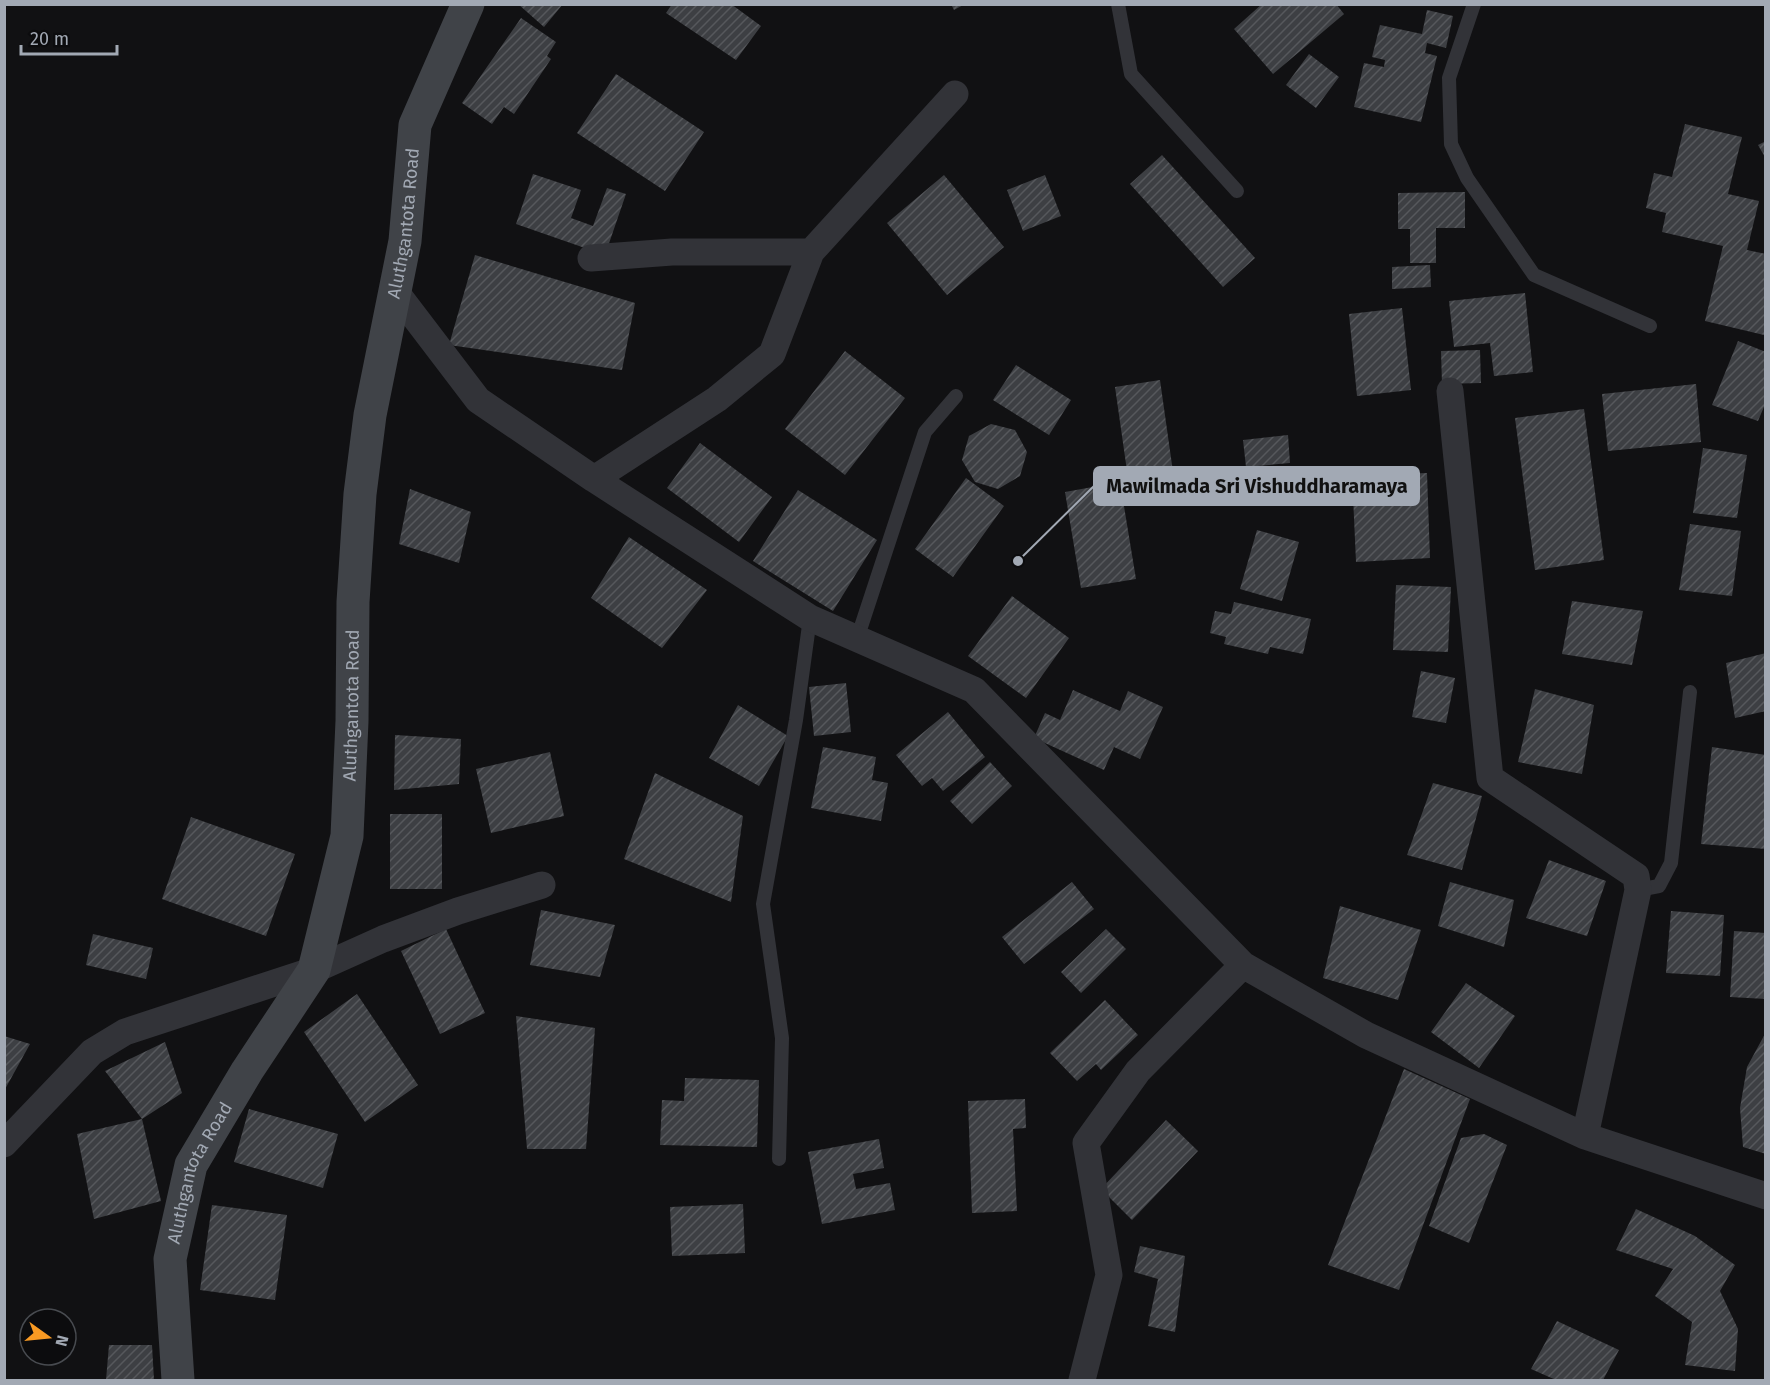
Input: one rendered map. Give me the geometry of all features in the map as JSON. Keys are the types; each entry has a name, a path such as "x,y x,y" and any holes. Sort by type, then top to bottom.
{"street":[{"name":"Aluthgantota Road","path":"178,1380 170,1259 191,1164 247,1071 314,970 347,836 352,721 353,602 360,494 370,415 405,241 415,125 468,4"},
{"path":"594,479 717,399 772,354 811,252 955,94"},
{"path":"591,258 672,252 811,252"},
{"path":"395,291 478,400 594,479 810,618 974,690 1243,964 1366,1035 1585,1136 1766,1196"},
{"path":"1450,391 1490,778 1636,876 1638,890 1585,1136"},
{"path":"4,1144 92,1052 125,1032 314,970 383,939 458,911 542,885"},
{"path":"1083,1380 1109,1275 1086,1143 1138,1071 1243,964"}],"lane":[{"path":"1118,4 1131,74 1237,191"},
{"path":"1474,4 1449,78 1451,144 1467,178 1534,275 1650,326"},
{"path":"857,639 925,432 956,396"},
{"path":"779,1160 782,1038 764,904 796,720 810,618"},
{"path":"1638,890 1659,886 1671,863 1690,692"}],"building":[{"path":"518,4 563,4 544,27"},
{"path":"672,4 731,4 761,26 736,60 666,13"},
{"path":"951,4 965,4 954,10"},
{"path":"1262,4 1336,4 1344,14 1273,74 1234,29"},
{"path":"1427,10 1453,16 1446,48 1427,43 1425,53 1437,56 1421,122 1354,107 1364,63 1384,67 1385,60 1372,57 1380,25 1422,34"},
{"path":"521,18 556,42 547,56 551,59 514,114 504,107 492,124 462,103"},
{"path":"1309,54 1339,77 1316,108 1286,85"},
{"path":"616,74 704,132 665,191 577,133"},
{"path":"1685,124 1742,137 1728,194 1759,201 1747,250 1766,254 1764,335 1705,321 1723,246 1662,232 1666,213 1646,208 1654,173 1672,177"},
{"path":"1766,141 1766,159 1758,145"},
{"path":"1162,155 1255,258 1223,287 1130,184"},
{"path":"533,174 581,190 571,218 593,226 607,188 626,194 605,255 516,224"},
{"path":"944,175 1004,247 947,295 887,223"},
{"path":"1045,175 1061,216 1023,231 1007,190"},
{"path":"1465,192 1465,228 1436,228 1436,263 1410,263 1410,229 1398,229 1398,193"},
{"path":"475,255 635,303 622,370 449,345"},
{"path":"1430,265 1431,287 1392,289 1392,267"},
{"path":"1525,293 1533,372 1494,376 1490,343 1454,347 1449,301"},
{"path":"1402,308 1411,390 1357,396 1349,314"},
{"path":"1738,341 1766,352 1766,402 1758,421 1712,405"},
{"path":"1480,350 1481,383 1442,384 1441,351"},
{"path":"845,351 905,398 845,475 785,429"},
{"path":"1016,365 1071,400 1049,435 993,400"},
{"path":"1160,380 1175,486 1130,492 1115,387"},
{"path":"1696,384 1701,442 1608,451 1602,394"},
{"path":"1584,409 1604,560 1535,570 1515,418"},
{"path":"991,424 1015,430 1027,452 1020,476 998,489 975,482 962,460 969,436"},
{"path":"1288,435 1290,463 1246,467 1243,440"},
{"path":"700,443 772,497 739,542 667,488"},
{"path":"1703,448 1747,455 1737,518 1693,513"},
{"path":"1427,473 1430,558 1356,562 1353,496 1399,494 1399,474"},
{"path":"966,478 1004,506 953,577 915,549"},
{"path":"1120,482 1136,579 1081,588 1065,492"},
{"path":"410,489 471,512 459,563 399,544"},
{"path":"798,490 877,540 833,611 753,561"},
{"path":"1690,524 1741,531 1732,596 1679,590"},
{"path":"1257,530 1299,542 1282,601 1240,589"},
{"path":"629,537 707,590 662,648 591,598"},
{"path":"1396,585 1451,587 1448,652 1393,650"},
{"path":"1012,596 1069,638 1026,698 968,656"},
{"path":"1572,601 1643,611 1632,665 1562,654"},
{"path":"1234,602 1311,619 1303,654 1270,647 1268,654 1224,644 1226,637 1210,633 1215,611 1231,614"},
{"path":"1766,653 1766,711 1735,718 1726,663"},
{"path":"1421,671 1455,678 1446,723 1412,717"},
{"path":"846,683 851,732 814,736 809,687"},
{"path":"1535,689 1594,705 1582,774 1518,762"},
{"path":"1073,690 1120,711 1128,691 1163,707 1140,759 1114,747 1104,770 1034,738 1045,713 1060,720"},
{"path":"738,705 788,736 759,786 709,758"},
{"path":"948,712 985,757 943,791 932,778 922,786 896,755"},
{"path":"395,735 461,739 459,784 394,790"},
{"path":"823,747 876,757 872,780 888,783 881,821 811,808"},
{"path":"1712,747 1766,755 1766,849 1701,844"},
{"path":"550,752 564,816 491,833 476,769"},
{"path":"990,762 1012,786 972,824 950,801"},
{"path":"655,773 743,816 731,902 624,859"},
{"path":"1433,783 1482,796 1462,870 1407,855"},
{"path":"390,814 442,814 442,889 390,889"},
{"path":"191,817 295,854 266,936 162,899"},
{"path":"1549,860 1606,881 1587,936 1526,918"},
{"path":"1072,882 1094,909 1024,964 1002,937"},
{"path":"1450,882 1514,900 1504,947 1438,926"},
{"path":"1340,906 1421,930 1398,1000 1323,978"},
{"path":"541,910 615,925 600,977 530,965"},
{"path":"1671,911 1724,915 1720,976 1666,973"},
{"path":"446,929 485,1013 440,1034 401,951"},
{"path":"1106,929 1126,949 1081,993 1061,972"},
{"path":"1734,931 1766,933 1766,999 1730,997"},
{"path":"93,934 153,948 146,979 86,965"},
{"path":"1466,983 1515,1016 1479,1068 1431,1032"},
{"path":"357,994 418,1085 365,1122 304,1032"},
{"path":"1105,1000 1138,1035 1101,1070 1096,1064 1077,1081 1050,1053"},
{"path":"516,1016 595,1028 586,1149 527,1149"},
{"path":"1766,1032 1766,1154 1743,1147 1740,1108 1747,1067"},
{"path":"4,1036 30,1044 4,1091"},
{"path":"165,1042 182,1093 142,1119 105,1071"},
{"path":"1404,1069 1470,1099 1399,1290 1328,1265"},
{"path":"685,1078 759,1080 757,1147 660,1145 662,1100 684,1101"},
{"path":"1025,1099 1026,1128 1013,1129 1017,1211 972,1213 968,1101"},
{"path":"249,1109 338,1134 323,1188 234,1162"},
{"path":"142,1119 161,1201 94,1219 77,1134"},
{"path":"1166,1120 1198,1151 1132,1220 1101,1189"},
{"path":"1484,1134 1507,1145 1469,1243 1429,1226 1461,1138"},
{"path":"879,1139 884,1168 853,1174 856,1189 890,1183 895,1210 822,1224 808,1152"},
{"path":"743,1204 745,1253 672,1256 670,1207"},
{"path":"212,1205 287,1215 275,1300 200,1290"},
{"path":"1636,1209 1695,1236 1735,1265 1720,1291 1738,1329 1735,1371 1685,1365 1692,1322 1655,1296 1673,1269 1616,1250"},
{"path":"1140,1246 1185,1256 1175,1332 1148,1326 1158,1279 1134,1272"},
{"path":"1557,1321 1619,1350 1603,1380 1556,1380 1531,1369"},
{"path":"109,1345 152,1345 154,1380 106,1380"}],"place":[{"name":"Mawilmada Sri Vishuddharamaya","path":"1018,561"}]}
